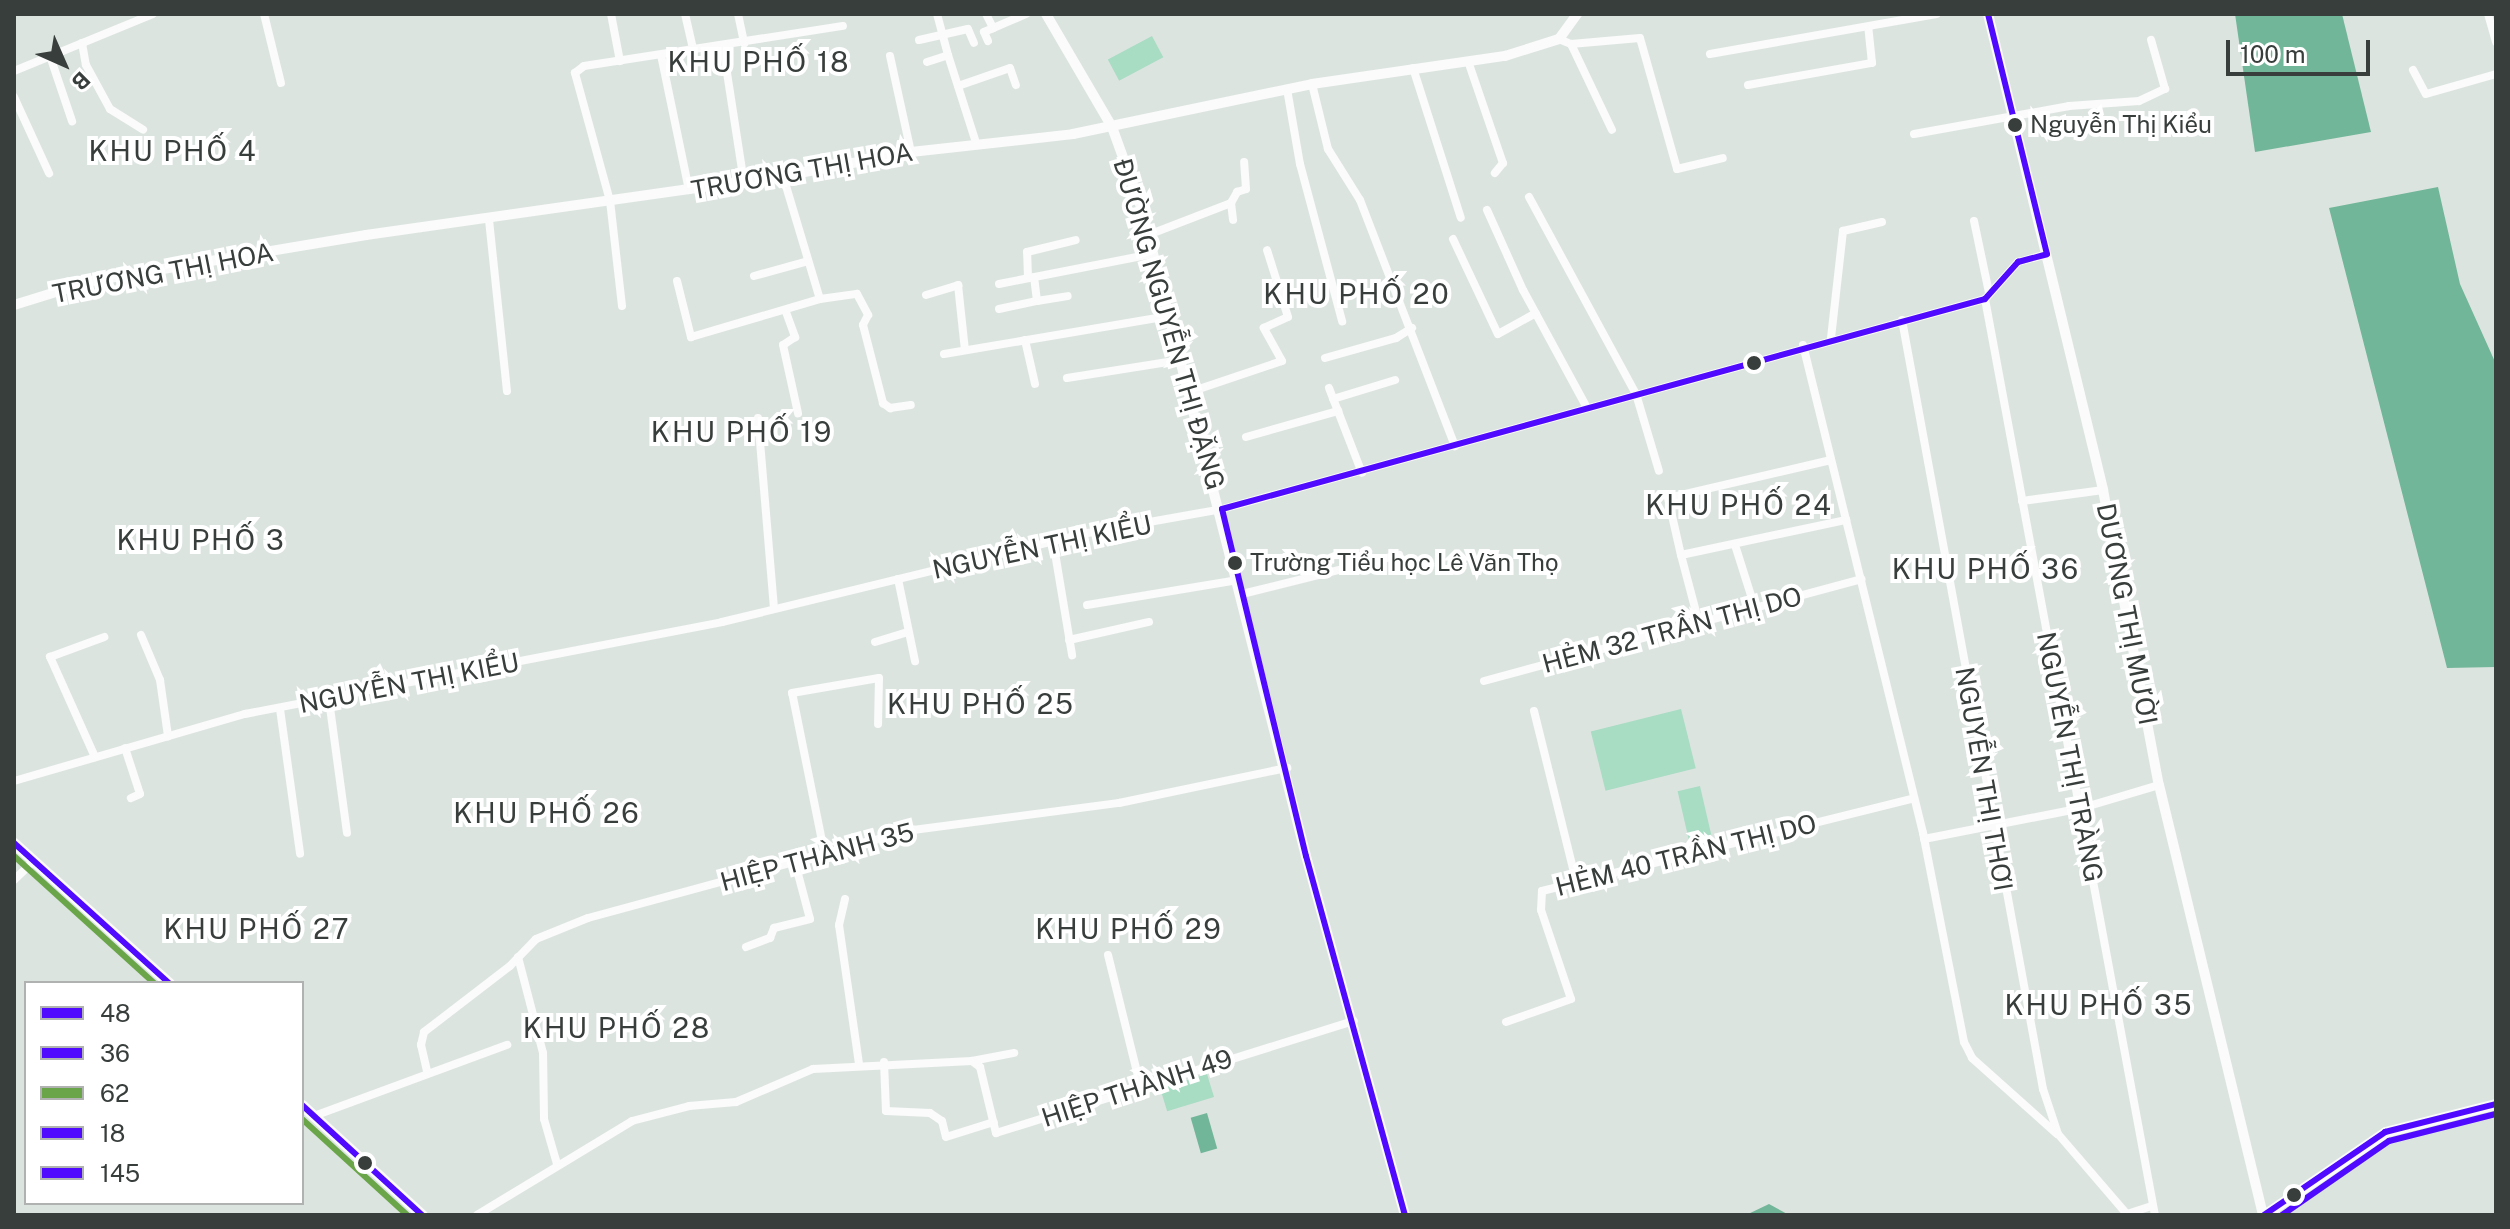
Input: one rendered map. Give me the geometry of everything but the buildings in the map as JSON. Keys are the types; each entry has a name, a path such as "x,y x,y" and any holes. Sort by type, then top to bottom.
{"main road":[{"path":"14,843 167,981"},
{"path":"2263,1215 2385,1132 2496,1104"},
{"path":"304,1107 422,1215"}],"street":[{"path":"14,71 153,14"},
{"path":"264,14 281,83"},
{"path":"611,14 620,61"},
{"path":"685,14 693,49"},
{"path":"738,14 744,43"},
{"path":"937,14 976,143"},
{"path":"986,14 993,28"},
{"path":"988,41 984,32 1026,14"},
{"path":"1577,14 1559,39 1571,44 1640,38 1677,169 1723,158"},
{"path":"1710,54 1936,14"},
{"name":"DƯƠNG THỊ MƯỜI","path":"1988,14 2016,114 2103,490 2159,785 2263,1215"},
{"path":"2488,14 2496,39"},
{"name":"ĐƯỜNG NGUYỄN THỊ ĐẶNG","path":"1048,15 1112,127 1148,235 1405,1215"},
{"path":"622,306 610,201 575,73 584,66 723,47 843,26"},
{"path":"1748,85 1872,63 1868,27"},
{"path":"919,40 968,29 974,43"},
{"name":"TRƯƠNG THỊ HOA","path":"14,305 91,281 395,230 489,220 744,182 911,152 1112,127 1312,84 1468,61 1559,39"},
{"path":"1914,134 2016,114 2139,101 2165,89 2151,40"},
{"path":"82,43 86,65 110,109 143,130"},
{"path":"1571,44 1612,130"},
{"path":"723,47 744,182"},
{"path":"661,55 689,190"},
{"path":"927,62 948,55"},
{"path":"50,56 72,121"},
{"path":"890,56 911,152"},
{"path":"1468,61 1503,163 1495,173"},
{"path":"958,86 1010,68 1016,85"},
{"path":"1413,68 1461,218"},
{"path":"2413,70 2426,94 2496,74"},
{"path":"1312,84 1328,149 1360,200 1455,446"},
{"path":"1287,89 1300,164 1342,321"},
{"path":"14,97 49,173"},
{"path":"1233,220 1231,203 1237,192 1246,189 1244,162"},
{"path":"783,176 820,299"},
{"path":"1529,197 1636,394 1659,471"},
{"path":"1148,235 1231,203"},
{"path":"1487,210 1536,313 1587,408"},
{"path":"489,220 507,391"},
{"name":"NGUYỄN THỊ TRÀNG","path":"1974,221 2022,501 2082,808 2154,1210"},
{"path":"1831,338 1843,231 1882,222"},
{"path":"1453,239 1498,334 1536,313"},
{"path":"1037,301 1027,252 1076,240"},
{"path":"1190,392 1282,361 1264,328 1288,317 1267,250"},
{"path":"999,284 1152,254"},
{"path":"1987,296 2018,262 2047,254"},
{"path":"754,276 808,261"},
{"path":"677,281 689,337 786,312 820,299 857,294 868,315 863,325 883,403 890,408 911,405"},
{"path":"926,295 958,285 965,350"},
{"path":"999,309 1068,296"},
{"name":"NGUYỄN THỊ KIỂU","path":"14,781 168,736 280,709 774,608 1053,541 1222,509 1362,473 1803,345 1987,296"},
{"path":"786,312 795,337 783,345 798,413"},
{"path":"944,354 1169,316"},
{"name":"NGUYỄN THỊ THƠI","path":"1902,320 2032,1042 2058,1134 2124,1214"},
{"path":"1325,358 1396,338 1412,328"},
{"path":"1025,340 1035,384"},
{"path":"1803,345 1924,839 1964,1042 1972,1058 2058,1134"},
{"path":"1067,378 1181,360"},
{"path":"1333,399 1395,380"},
{"path":"1329,388 1362,473"},
{"path":"1246,437 1338,411"},
{"path":"758,418 774,608"},
{"path":"1699,623 1668,498 1831,460"},
{"path":"2022,501 2103,490"},
{"path":"1681,555 1846,520"},
{"path":"1053,541 1072,655"},
{"path":"1735,545 1755,608"},
{"path":"1242,594 1399,555"},
{"path":"898,579 915,661"},
{"name":"HẺM 32 TRẦN THỊ DO","path":"1484,681 1861,579"},
{"path":"1087,605 1239,580"},
{"path":"1069,640 1149,622"},
{"path":"875,642 908,632"},
{"path":"141,635 160,680 168,736"},
{"path":"95,757 50,657 104,637"},
{"path":"824,851 792,693 879,678 878,724"},
{"path":"329,700 347,833"},
{"path":"280,709 300,854"},
{"path":"1534,711 1576,881"},
{"path":"125,748 140,794 131,798"},
{"name":"HIỆP THÀNH 35","path":"427,1071 421,1045 424,1032 536,939 588,918 794,859 943,823 1119,803 1287,768"},
{"path":"1924,839 2082,808 2159,785"},
{"name":"HẺM 40 TRẦN THỊ DO","path":"1506,1022 1571,999 1541,910 1542,891 1914,798"},
{"path":"746,947 770,938 774,928 810,919 794,859"},
{"path":"14,880 34,861"},
{"path":"845,899 839,925 859,1063"},
{"path":"1108,955 1141,1088"},
{"path":"518,957 543,1053 544,1119 557,1164"},
{"name":"HIỆP THÀNH 49","path":"994,1122 996,1133 1354,1021"},
{"path":"314,1116 427,1071 507,1045"},
{"path":"477,1215 632,1121 689,1106 736,1102 813,1069 859,1063 972,1061 1014,1053"},
{"path":"884,1062 886,1111 930,1113 942,1121 946,1137 994,1122 980,1067 972,1061"},
{"path":"2124,1214 2154,1210"}],"shaded area":[{"path":"2235,14 2342,14 2371,132 2255,152"},
{"path":"1152,36 1163,57 1119,81 1108,59"},
{"path":"2438,187 2460,284 2496,364 2496,667 2447,668 2329,208"},
{"path":"1681,709 1696,768 1606,791 1591,731"},
{"path":"1700,786 1711,836 1689,841 1678,791"},
{"path":"1207,1074 1214,1097 1167,1111 1160,1088"},
{"path":"1207,1113 1217,1149 1201,1153 1191,1118"},
{"path":"1769,1204 1789,1215 1746,1215"}],"transit line":[{"name":"48","path":"1988,14 2047,254"},
{"name":"48","path":"1222,509 1985,299 2018,262 2047,254"},
{"name":"48","path":"1222,509 1306,856 1405,1215"},
{"name":"36","path":"14,843 167,981"},
{"name":"62","path":"14,856 152,981"},
{"name":"18","path":"2264,1215 2385,1132 2496,1104"},
{"name":"36","path":"304,1107 422,1215"},
{"name":"145","path":"2282,1215 2389,1141 2496,1114"},
{"name":"62","path":"304,1121 407,1215"}],"place":[{"name":"Nguyễn Thị Kiểu","path":"2015,125"},
{"name":"Trường Tiểu học Lê Văn Thọ","path":"1235,563"}],"district":[{"name":"KHU PHỐ 18","path":"759,62"},
{"name":"KHU PHỐ 4","path":"173,151"},
{"name":"KHU PHỐ 20","path":"1357,294"},
{"name":"KHU PHỐ 19","path":"742,432"},
{"name":"KHU PHỐ 24","path":"1739,505"},
{"name":"KHU PHỐ 3","path":"201,540"},
{"name":"KHU PHỐ 36","path":"1986,569"},
{"name":"KHU PHỐ 25","path":"981,704"},
{"name":"KHU PHỐ 26","path":"547,813"},
{"name":"KHU PHỐ 27","path":"257,929"},
{"name":"KHU PHỐ 29","path":"1129,929"},
{"name":"KHU PHỐ 35","path":"2099,1005"},
{"name":"KHU PHỐ 28","path":"617,1028"}]}
